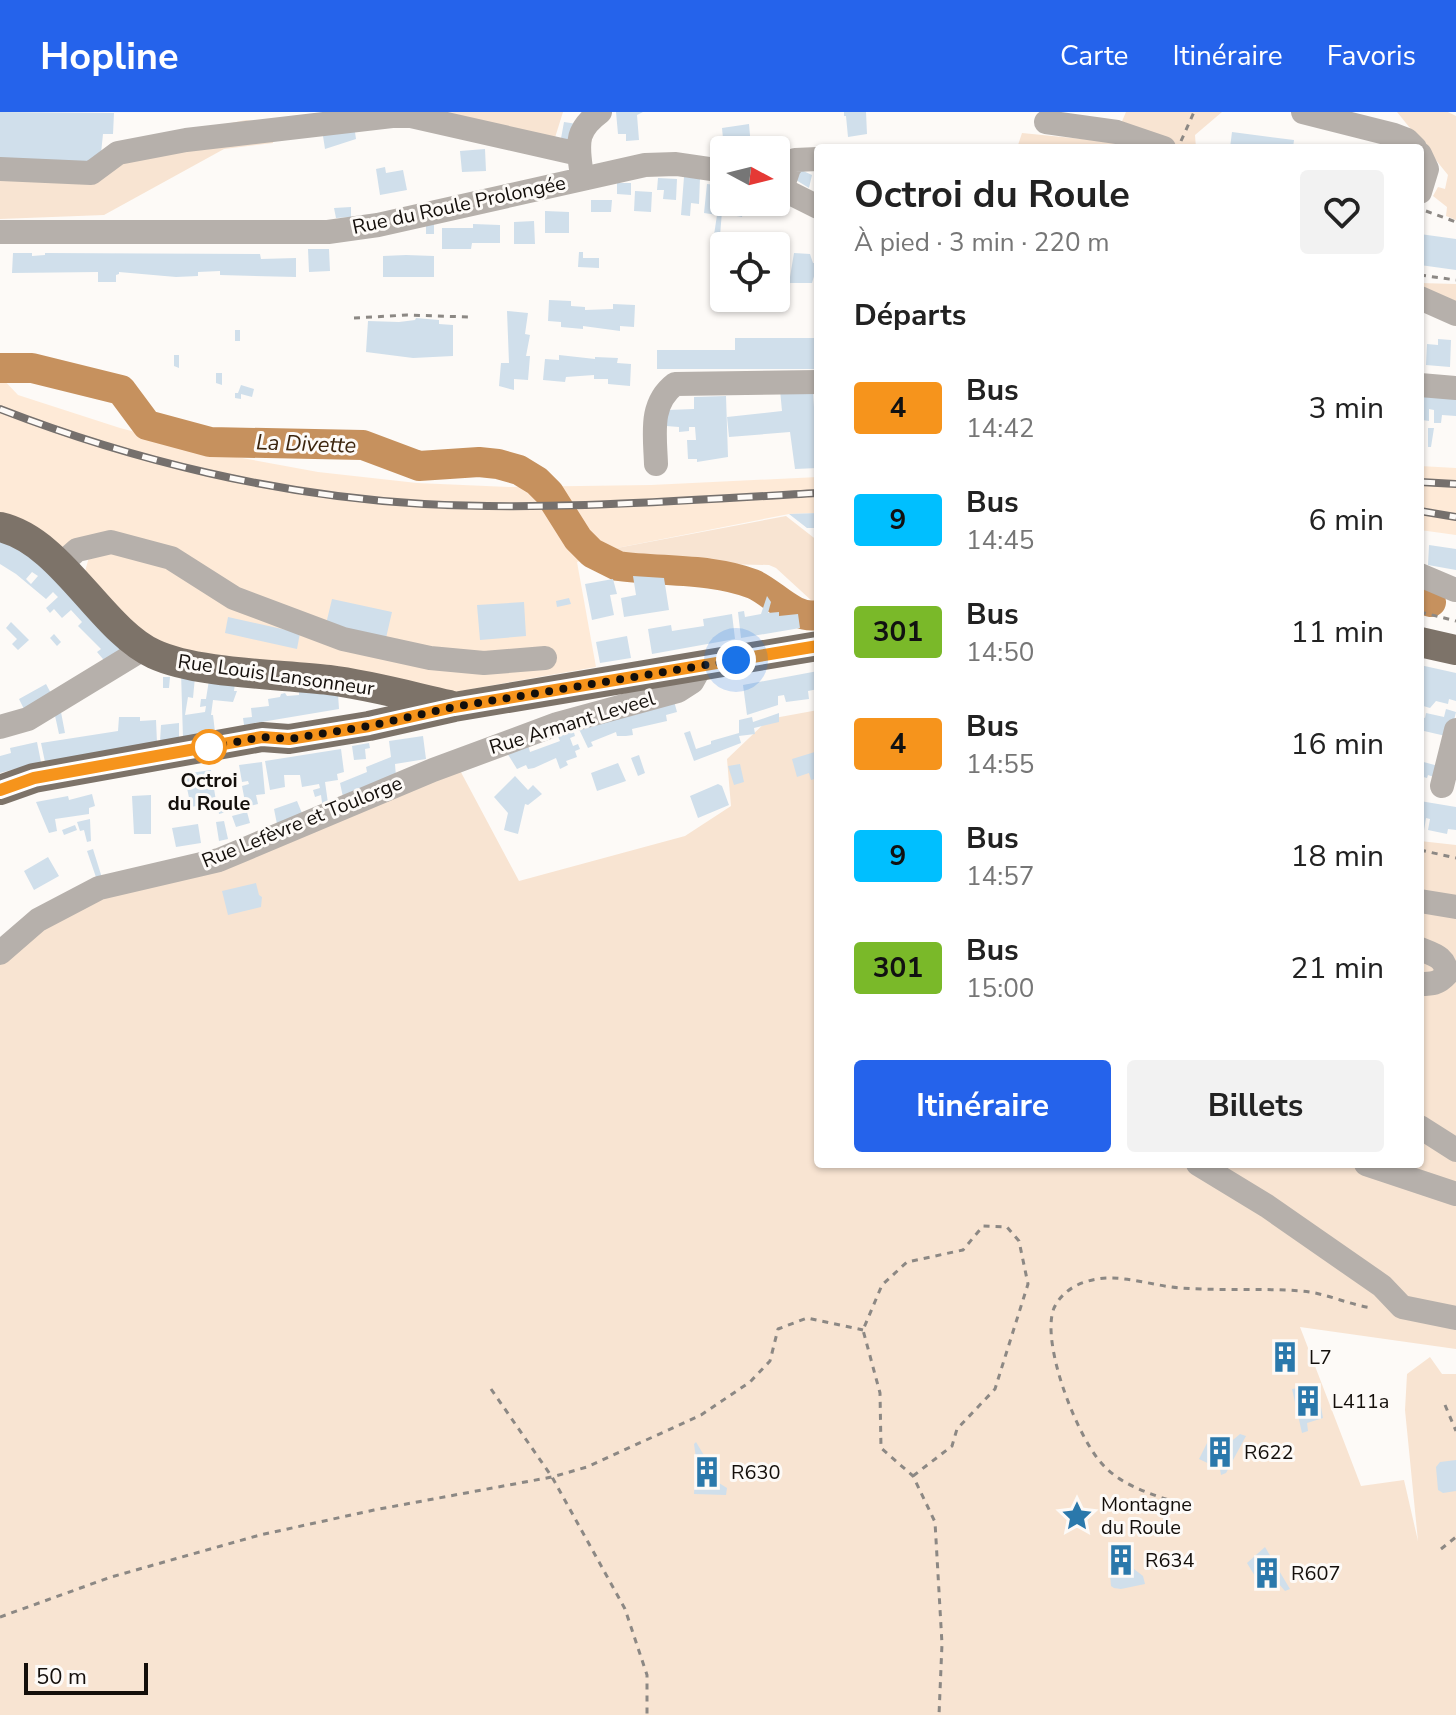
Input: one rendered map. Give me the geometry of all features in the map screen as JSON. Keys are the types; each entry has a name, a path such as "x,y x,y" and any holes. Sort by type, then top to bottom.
{"main road":[{"name":"Rue Louis Lansonneur","path":"0,527 22,536 59,566 143,649 197,666 332,680 454,707"},
{"path":"1424,628 1456,635"},
{"path":"1424,643 1456,650"},
{"path":"0,805 29,793 258,751 289,739 369,726 454,707 814,647"},
{"path":"0,790 34,778 262,737 289,739"}],"street":[{"path":"583,179 579,154 581,133 585,123 600,112"},
{"path":"1303,112 1394,135 1411,144"},
{"path":"0,169 91,173 118,153 186,140 392,116 411,116 579,154"},
{"path":"1046,122 1117,132 1152,144"},
{"path":"790,167 795,160 814,159"},
{"name":"Rue du Roule Prolongée","path":"0,232 328,232 378,225 645,165 676,164 710,169"},
{"path":"790,193 814,205"},
{"path":"1424,300 1456,314"},
{"path":"656,464 655,410 662,394 675,384 814,382"},
{"path":"1424,385 1456,388"},
{"path":"59,566 77,550 111,542 171,558 234,598 343,639 457,661 484,663 545,658"},
{"path":"1424,577 1455,590"},
{"path":"0,727 28,719 143,649"},
{"name":"Rue Armant Leveel","path":"433,770 557,724 678,691 692,682 701,666"},
{"path":"1442,786 1456,730"},
{"name":"Rue Lefèvre et Toulorge","path":"0,953 38,920 99,888 219,860 433,770"},
{"path":"1424,902 1456,907"},
{"path":"1424,951 1440,957 1446,964 1447,974 1440,982 1424,984"},
{"path":"1424,1130 1456,1150"},
{"path":"1205,1168 1280,1214 1382,1286 1402,1307 1456,1318"},
{"path":"1378,1168 1456,1194"}],"path":[{"path":"1181,144 1194,112"},
{"path":"1424,210 1456,222"},
{"path":"1424,276 1456,280"},
{"path":"354,318 407,315 469,317"},
{"path":"1424,613 1456,621"},
{"path":"1424,851 1456,858"},
{"path":"913,1476 952,1446 957,1429 995,1389 1028,1284 1019,1241 1007,1227 983,1226 963,1250 907,1262 882,1285 863,1330 880,1393 881,1448 913,1476 935,1522 942,1644 939,1715"},
{"path":"1190,1507 1141,1491 1105,1467 1085,1442 1067,1401 1052,1340 1054,1309 1068,1289 1088,1280 1122,1278 1179,1288 1305,1291 1366,1307 1402,1307"},
{"path":"0,1617 111,1577 260,1535 552,1477 587,1467 701,1415 750,1382 770,1361 778,1329 793,1321 807,1318 863,1330"},
{"path":"491,1389 552,1477 625,1609 647,1675 647,1715"},
{"path":"1445,1405 1456,1431"},
{"path":"1441,1549 1456,1537"}],"shaded area":[{"path":"420,112 563,112 553,144"},
{"path":"1126,112 1222,112 1195,135 1196,144 1018,144 1022,133 1113,142"},
{"path":"1397,112 1448,112 1456,116 1456,220 1446,216 1447,207 1433,196 1438,187 1445,189 1448,175"},
{"path":"246,120 273,123 273,143 224,149 104,215 0,219 0,169 77,171 185,132"},
{"path":"1424,283 1456,284 1456,304 1424,290"},
{"path":"0,376 18,395 120,428 220,454 318,472 417,483 509,487 651,485 814,477 814,513 789,514 617,548 577,562 596,667 455,692 177,653 153,643 84,575 89,557 82,542 59,548 0,516"},
{"path":"1424,466 1456,468 1456,535 1424,531"},
{"path":"786,516 814,538 814,602 769,565 624,562 603,553"},
{"path":"814,711 814,1168 1424,1168 1424,841 1456,845 1456,1323 1451,1329 1456,1330 1456,1349 1300,1327 1361,1486 1404,1480 1418,1541 1405,1410 1407,1374 1430,1357 1442,1374 1456,1374 1456,1715 0,1715 0,953 38,920 219,860 455,761 519,881 685,836 731,806 727,759 769,719"}],"building":[{"path":"0,112 114,113 113,134 103,134 100,163 0,161"},
{"path":"616,112 643,112 637,115 639,140 626,141 626,134 618,134"},
{"path":"844,112 866,112 867,134 848,137"},
{"path":"564,122 577,124 572,146 560,144"},
{"path":"749,124 750,136 723,136 722,128"},
{"path":"354,125 356,139 325,149 323,136"},
{"path":"1232,132 1294,140 1294,144 1230,144"},
{"path":"485,149 486,171 462,172 460,151"},
{"path":"385,167 386,173 403,170 407,190 380,195 376,169"},
{"path":"799,169 812,175 809,188 796,180"},
{"path":"684,177 700,178 699,204 691,203 690,216 681,215"},
{"path":"658,178 677,179 676,200 663,199 664,190 657,190"},
{"path":"617,183 631,183 631,195 617,194"},
{"path":"707,184 710,184 710,214 704,213"},
{"path":"635,191 652,192 651,212 634,211"},
{"path":"591,200 612,200 611,212 591,212"},
{"path":"351,207 351,217 336,218 334,208"},
{"path":"545,211 569,212 569,233 545,233"},
{"path":"717,216 722,216 720,232 714,232"},
{"path":"434,221 434,234 426,234 426,222"},
{"path":"534,221 535,244 514,244 514,222"},
{"path":"473,224 500,225 500,243 472,243 471,249 442,249 442,228 473,228"},
{"path":"1424,235 1456,239 1456,270 1424,266"},
{"path":"308,249 329,249 330,271 309,272"},
{"path":"579,252 583,252 583,258 599,258 599,268 578,267"},
{"path":"13,253 32,253 32,256 45,253 260,254 261,259 296,258 296,277 220,275 220,271 176,277 119,272 116,282 98,282 98,272 12,273"},
{"path":"794,253 810,254 814,263 812,283 790,283"},
{"path":"383,256 434,256 434,277 383,277"},
{"path":"549,300 571,301 571,306 585,307 585,310 613,309 613,304 635,305 634,327 620,326 620,331 583,326 583,329 561,327 561,322 548,321"},
{"path":"507,311 528,313 525,334 530,335 526,356 530,356 528,380 514,379 514,390 499,386 501,363 509,363"},
{"path":"416,318 453,325 453,356 413,358 366,352 368,321 399,322"},
{"path":"235,330 240,330 240,341 235,341"},
{"path":"735,338 814,338 814,369 657,369 657,350 735,350"},
{"path":"1438,339 1451,340 1450,367 1426,365 1427,344 1438,345"},
{"path":"174,355 179,355 179,368 174,366"},
{"path":"559,355 618,358 617,363 631,364 630,386 608,384 608,379 594,379 594,375 566,377 565,382 543,380 545,359 559,360"},
{"path":"216,373 222,373 222,385 216,383"},
{"path":"241,385 254,389 252,397 241,394 241,399 235,398"},
{"path":"780,390 813,392 814,468 795,469 790,432 729,437 727,417 782,411"},
{"path":"1424,393 1456,395 1456,416 1442,415 1441,423 1434,423 1434,410 1429,409 1429,421 1424,420"},
{"path":"726,396 728,457 697,462 697,459 688,459 687,440 696,440 695,427 679,432 679,427 666,426 668,410 694,409 694,397"},
{"path":"1428,428 1434,428 1431,447 1428,447"},
{"path":"814,513 814,528 807,528 789,514"},
{"path":"0,537 32,552 132,652 109,666 97,652 101,649 78,626 82,622 71,610 62,618 54,609 50,613 46,608 58,597 53,592 46,599 0,564","holes":["32,572 38,576 31,584 26,579"]},
{"path":"1429,545 1456,549 1456,570 1428,565"},
{"path":"633,576 664,578 669,610 624,617 621,598 636,595"},
{"path":"613,579 617,594 610,595 614,615 592,620 585,584"},
{"path":"767,596 771,602 768,613 779,612 779,616 798,614 800,628 741,638 738,612 744,611 745,617 761,614"},
{"path":"569,598 571,604 557,607 556,601"},
{"path":"332,599 392,612 386,638 326,624"},
{"path":"524,602 526,636 480,640 477,605"},
{"path":"732,614 735,639 652,654 648,629 671,625 672,631 704,626 703,619"},
{"path":"228,617 300,633 297,649 225,633"},
{"path":"11,622 29,640 18,650 12,644 17,639 6,628"},
{"path":"54,634 61,642 57,646 50,638"},
{"path":"627,636 631,658 600,663 596,642"},
{"path":"1424,666 1456,673 1456,701 1449,699 1448,704 1436,701 1430,708 1424,706"},
{"path":"181,672 195,677 193,698 188,697 185,715 205,712 206,706 200,707 201,699 206,699 209,680 235,683 234,691 237,691 233,702 213,700 211,715 215,732 183,739"},
{"path":"814,672 814,690 808,691 809,699 786,702 784,695 778,696 778,705 747,715 743,685"},
{"path":"163,677 170,677 169,688 163,688"},
{"path":"46,684 54,699 26,713 19,699"},
{"path":"299,689 338,694 339,709 244,725 243,718 252,717 251,708 269,706 268,699 280,697 281,694 299,695"},
{"path":"674,701 677,712 666,715 667,721 632,729 633,735 617,736 616,732 591,742 593,746 588,748 578,727"},
{"path":"60,707 65,733 59,734 54,711"},
{"path":"1446,709 1456,712 1450,737 1424,731 1426,713 1444,717"},
{"path":"779,713 779,722 754,728 755,734 739,736 741,743 694,761 684,733 690,731 696,749 739,733 739,720 752,717 753,722"},
{"path":"119,717 156,720 157,743 45,762 41,743 118,731"},
{"path":"179,723 179,739 160,742 161,725"},
{"path":"573,729 575,736 570,738 573,746 578,744 580,749 575,751 577,757 566,761 568,765 560,769 556,758 534,768 528,769 526,765 517,769 507,753 528,745 530,752 560,741 557,734"},
{"path":"423,736 426,759 395,764 396,777 343,797 340,783 367,772 366,767 391,757 389,741"},
{"path":"37,742 41,762 0,773 0,756 11,753 10,748"},
{"path":"369,743 370,748 365,749 366,759 354,760 352,746"},
{"path":"341,749 344,772 337,774 338,780 325,782 328,803 323,810 321,795 315,797 313,790 320,788 319,784 302,787 300,775 284,775 285,787 270,790 265,761"},
{"path":"814,752 814,779 811,780 809,773 797,777 792,759"},
{"path":"639,755 645,773 638,776 631,758"},
{"path":"262,762 265,794 256,795 258,804 246,807 242,786 249,784 248,781 242,782 239,765"},
{"path":"1424,762 1442,767 1434,777 1428,775 1424,777"},
{"path":"618,763 626,781 597,791 591,773"},
{"path":"740,764 744,782 734,785 728,766"},
{"path":"211,770 216,801 237,796 241,808 219,814 217,802 191,807 184,774"},
{"path":"515,776 528,790 533,785 542,794 525,804 518,834 504,830 508,813 494,797"},
{"path":"718,784 722,786 729,805 698,818 690,796"},
{"path":"92,794 95,806 89,808 89,814 55,819 57,831 49,833 36,802 68,796 69,800"},
{"path":"151,795 151,834 134,834 132,796"},
{"path":"297,801 304,818 278,829 274,809"},
{"path":"1424,802 1456,807 1456,830 1448,829 1447,834 1428,830 1430,819 1426,818 1424,831"},
{"path":"247,812 250,823 236,827 232,816"},
{"path":"90,819 91,841 87,842 84,830 80,831 77,822"},
{"path":"224,821 228,839 219,841 216,822"},
{"path":"198,824 201,843 176,847 172,828"},
{"path":"75,825 77,830 64,835 62,830"},
{"path":"93,849 103,881 98,883 87,851"},
{"path":"48,857 59,876 34,890 24,871"},
{"path":"256,883 262,897 261,907 228,915 222,891"},
{"name":"L7","path":"1284,1349 1291,1355 1285,1361 1280,1360"},
{"name":"L411a","path":"1314,1385 1318,1390 1323,1418 1307,1423 1308,1431 1302,1433 1292,1389"},
{"name":"R622","path":"1240,1434 1246,1436 1226,1473 1221,1475 1220,1469 1199,1459 1210,1437 1227,1445"},
{"name":"R630","path":"696,1442 705,1457 719,1462 719,1483 727,1488 726,1495 694,1494"},
{"path":"1456,1460 1456,1491 1443,1493 1438,1490 1436,1467 1440,1462"},
{"name":"R634","path":"1129,1544 1133,1546 1134,1569 1143,1576 1145,1584 1114,1588 1111,1586 1108,1551 1124,1549"},
{"name":"R607","path":"1265,1547 1290,1589 1285,1591 1278,1583 1264,1591 1247,1563"}],"waterway":[{"name":"La Divette","path":"0,368 32,368 121,390 147,425 210,442 363,445 419,466 479,462 519,470 549,493 578,539 592,553 618,566 721,575 753,584 801,614 814,615"},
{"name":"La Divette","path":"1424,600 1431,602"}],"railway":[{"path":"0,409 155,460 262,484 370,500 523,506 814,493"},
{"path":"1424,482 1456,484"},
{"path":"1424,512 1456,517"}],"bus line":[{"name":"4","path":"0,790 34,778 262,737 289,739 369,726 454,707 814,647"}],"place":[{"name":"Octroi du Roule","path":"209,747"},
{"name":"L7","path":"1285,1357"},
{"name":"L411a","path":"1308,1401"},
{"name":"R622","path":"1220,1452"},
{"name":"R630","path":"707,1472"},
{"name":"Montagne du Roule","path":"1077,1516"},
{"name":"R634","path":"1121,1560"},
{"name":"R607","path":"1267,1573"}],"route":[{"path":"209,747 262,737 289,739 369,726 454,707 736,660"}]}
